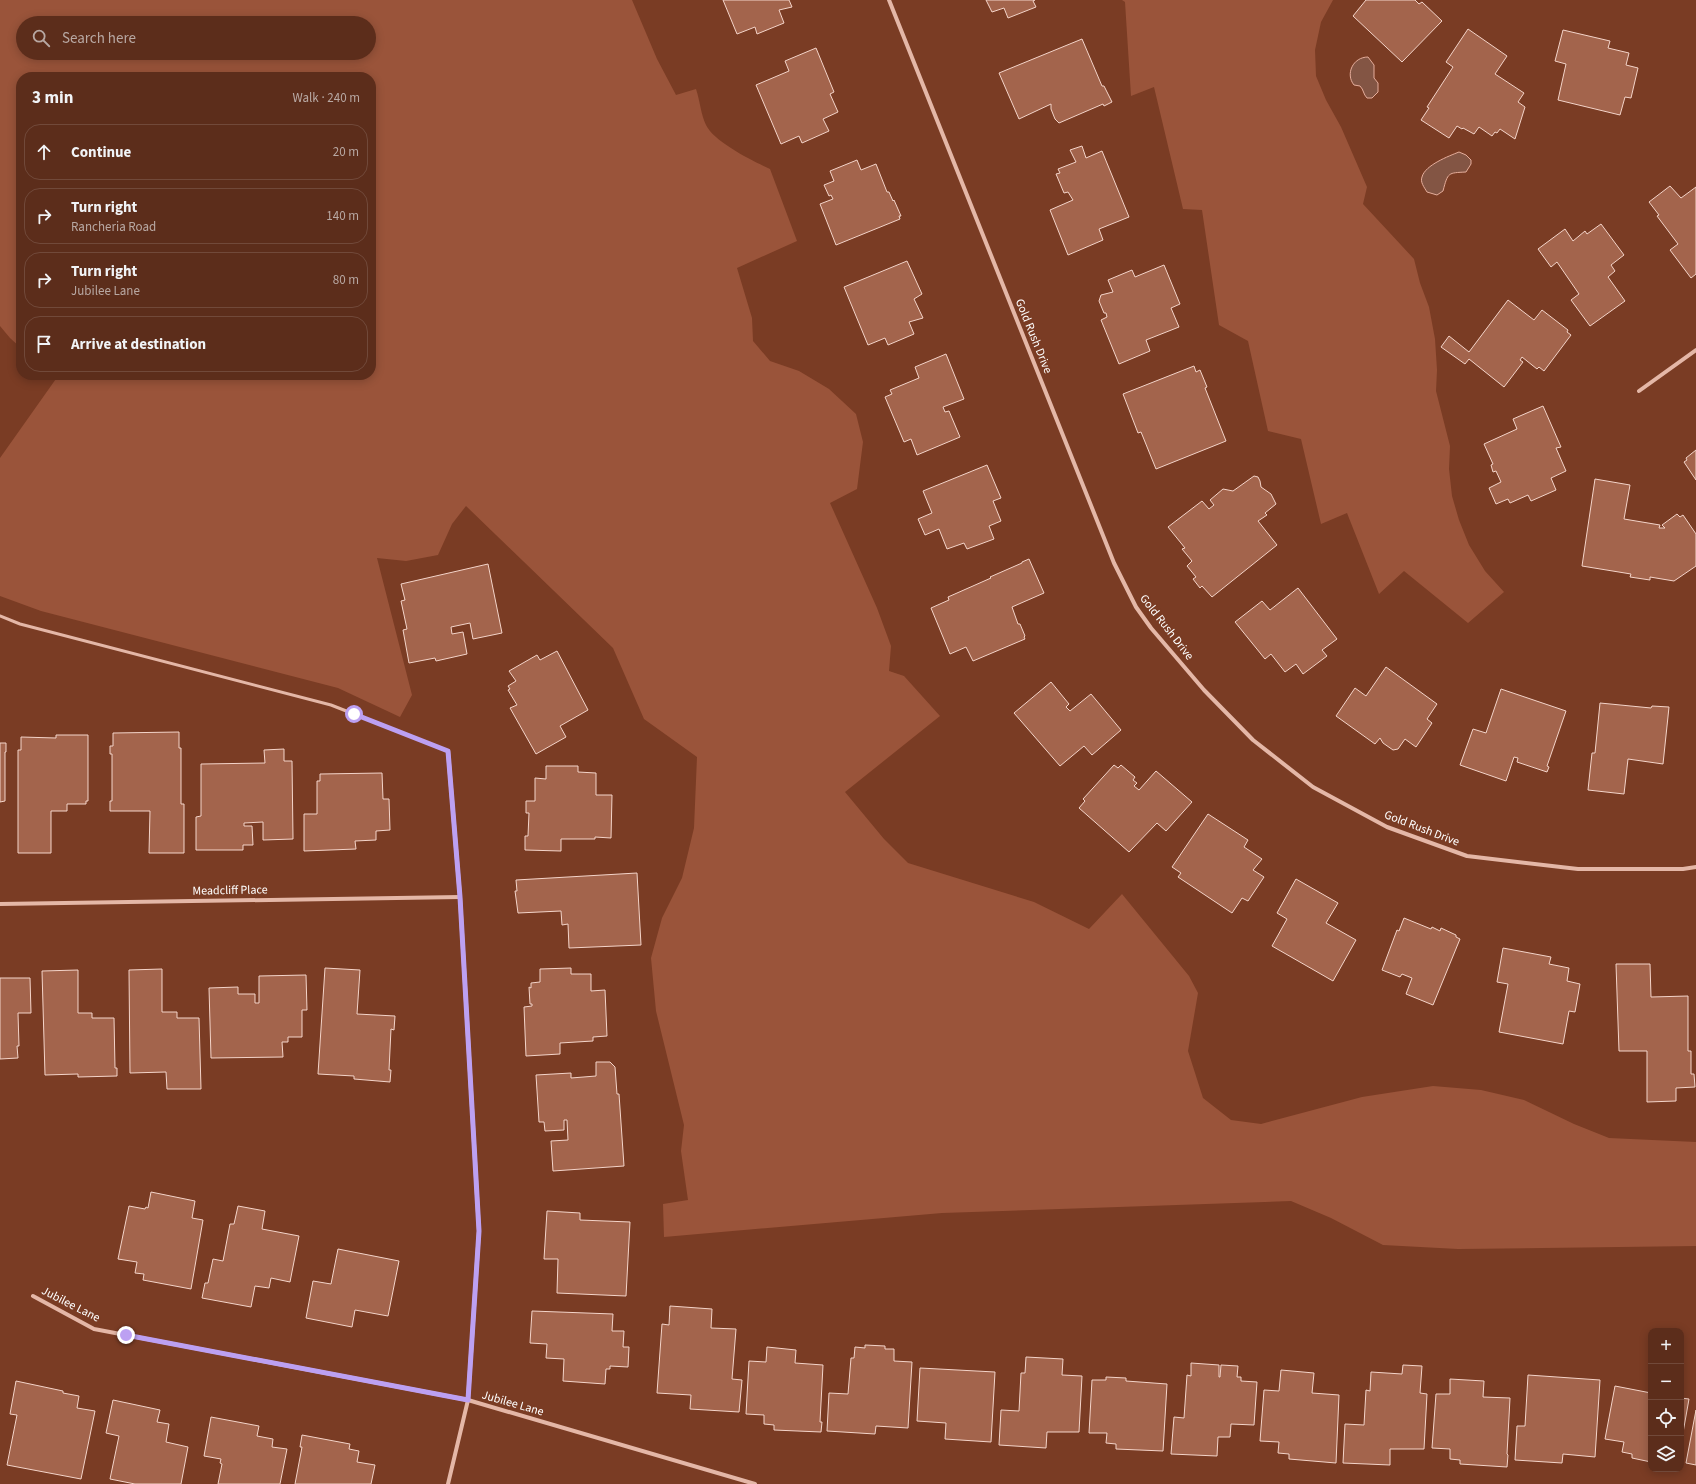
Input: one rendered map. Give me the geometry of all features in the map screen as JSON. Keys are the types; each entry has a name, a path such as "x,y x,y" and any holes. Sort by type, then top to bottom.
{"street":[{"name":"Gold Rush Drive","path":"889,0 1114,563 1136,607 1204,690 1253,740 1313,787 1387,827 1466,856 1578,869 1683,869 1696,867"},
{"path":"1639,391 1696,350"},
{"path":"448,751 460,897 479,1231 468,1400 448,1484"},
{"name":"Meadcliff Place","path":"0,904 460,897"},
{"name":"Jubilee Lane","path":"33,1296 94,1329 468,1400 755,1484"}],"lane":[{"path":"0,616 20,624 331,704 448,751"}],"shaded area":[{"path":"0,0 632,0 657,59 676,95 696,89 704,121 710,131 725,144 770,169 797,241 737,268 752,318 753,341 770,361 799,371 829,389 856,414 863,442 857,489 830,503 877,608 891,646 889,671 904,676 940,716 845,792 884,839 908,863 1034,902 1089,929 1122,894 1189,976 1198,993 1188,1051 1203,1098 1231,1120 1261,1124 1362,1097 1433,1086 1481,1090 1524,1100 1574,1124 1609,1138 1696,1142 1696,1246 1458,1249 1383,1245 1331,1218 1291,1201 942,1213 664,1237 663,1204 688,1200 681,1151 684,1125 656,1011 651,958 662,918 682,878 694,828 697,757 644,719 613,648 466,506 452,524 438,555 406,561 377,558 412,695 400,717 338,688 41,611 0,596 0,458 55,380 376,380 376,72 16,72 16,343 0,326"},
{"path":"1122,0 1333,0 1321,22 1315,50 1316,76 1326,100 1341,127 1367,187 1363,204 1414,259 1420,283 1429,307 1435,339 1437,370 1436,391 1450,446 1449,469 1452,496 1459,520 1469,545 1485,571 1504,592 1468,623 1404,571 1379,594 1347,513 1321,524 1301,439 1268,431 1248,341 1219,325 1202,210 1183,209 1154,87 1131,96 1125,2"},
{"path":"1368,57 1374,65 1374,78 1378,83 1378,92 1372,98 1367,98 1360,86 1354,85 1350,76 1352,67 1355,63 1358,60"},
{"path":"1459,152 1466,155 1471,160 1471,164 1466,172 1452,173 1446,180 1443,191 1437,195 1427,192 1422,181 1424,173 1432,165"}],"building":[{"path":"723,0 789,0 792,7 779,10 784,23 757,34 755,27 737,34"},
{"path":"986,0 1035,0 1033,1 1036,7 1008,18 1004,8 992,12"},
{"path":"1366,0 1415,0 1419,4 1422,2 1442,21 1402,62 1353,16"},
{"path":"1468,29 1507,56 1495,74 1524,93 1518,102 1525,107 1515,139 1500,129 1492,136 1479,127 1474,134 1457,126 1449,138 1421,120 1429,108 1427,107 1453,67 1446,62"},
{"path":"1563,30 1610,41 1608,48 1629,53 1626,65 1638,68 1631,98 1625,97 1620,115 1558,100 1566,64 1555,61"},
{"path":"1082,39 1102,86 1104,86 1112,102 1104,106 1103,104 1059,123 1055,119 1051,109 1051,104 1019,119 999,73"},
{"path":"816,48 834,92 830,94 838,112 823,119 829,131 802,143 799,136 781,144 756,85 789,71 785,61"},
{"path":"1082,146 1086,158 1102,151 1129,217 1099,229 1103,240 1068,255 1050,210 1073,200 1068,192 1064,193 1056,174 1060,173 1058,169 1076,162 1070,150"},
{"path":"857,160 861,170 876,164 887,192 889,192 893,201 894,200 901,216 899,216 900,219 836,245 820,204 833,199 831,195 829,196 824,185 834,181 830,171"},
{"path":"1670,186 1681,198 1696,187 1696,274 1691,278 1670,250 1678,244 1657,216 1659,215 1649,202"},
{"path":"1601,224 1624,255 1611,265 1615,271 1608,277 1625,301 1590,326 1571,300 1579,294 1557,262 1551,267 1538,249 1565,229 1573,241 1585,231 1587,234"},
{"path":"907,261 922,294 914,299 923,318 909,322 914,334 888,345 885,338 868,345 844,287"},
{"path":"1164,265 1180,304 1171,308 1179,327 1146,340 1150,351 1119,364 1101,320 1107,317 1099,301 1101,295 1113,292 1108,280 1132,270 1135,277"},
{"path":"1508,300 1534,320 1542,310 1568,330 1567,332 1571,335 1544,371 1539,367 1537,369 1522,357 1520,360 1523,362 1504,387 1469,359 1465,364 1441,347 1449,336 1469,352"},
{"path":"946,354 964,399 943,407 945,412 949,411 960,437 917,455 911,439 904,442 885,397 892,394 890,390 919,378 915,367"},
{"path":"1194,366 1196,372 1200,370 1207,387 1205,388 1226,441 1156,469 1141,432 1138,433 1123,394"},
{"path":"1543,406 1561,447 1556,448 1566,471 1551,478 1556,490 1531,501 1528,495 1510,503 1508,499 1496,504 1489,488 1501,482 1496,471 1493,472 1491,465 1493,464 1484,444 1517,429 1513,419"},
{"path":"1696,450 1696,480 1684,462 1687,460 1686,458"},
{"path":"987,465 1001,498 993,501 1001,521 989,526 994,539 967,549 964,543 947,549 939,529 925,535 918,519 932,513 923,491"},
{"path":"1254,476 1258,477 1261,487 1271,494 1276,504 1265,513 1267,515 1258,521 1277,545 1212,597 1202,586 1200,588 1193,579 1196,577 1187,566 1192,561 1182,549 1185,548 1168,527 1202,501 1209,509 1214,505 1210,500 1223,489 1233,491"},
{"path":"1595,479 1630,485 1624,519 1660,525 1659,528 1665,528 1662,525 1677,514 1680,517 1683,515 1696,534 1696,566 1674,581 1650,577 1650,580 1630,577 1631,574 1582,566"},
{"path":"1029,559 1044,593 1012,607 1025,639 973,661 966,647 950,654 931,608 949,600 948,597"},
{"path":"488,564 502,633 473,639 470,623 451,627 452,634 463,632 467,654 436,661 435,658 409,663 403,630 407,629 401,601 405,600 401,584"},
{"path":"1298,588 1337,639 1322,650 1327,656 1303,674 1296,664 1285,672 1271,654 1265,659 1235,622 1262,601 1270,610"},
{"path":"557,651 588,710 560,726 566,737 536,754 510,708 517,705 508,690 510,689 508,686 516,681 509,671 537,655 540,660"},
{"path":"1386,667 1437,704 1427,719 1432,723 1416,747 1405,739 1398,749 1393,750 1383,743 1380,738 1375,744 1336,716 1355,688 1366,696"},
{"path":"1051,682 1069,704 1066,707 1070,711 1091,694 1121,730 1092,755 1084,746 1060,766 1014,713"},
{"path":"1501,689 1566,711 1547,766 1549,767 1547,772 1517,762 1518,758 1514,757 1506,781 1460,765 1473,729 1486,733"},
{"path":"1600,703 1651,708 1652,706 1669,707 1663,764 1628,759 1624,794 1588,790 1592,753 1595,753"},
{"path":"179,732 179,748 181,748 181,804 184,804 184,853 149,853 150,811 110,811 110,801 112,801 112,754 110,754 110,746 113,746 113,733"},
{"path":"56,735 88,735 88,801 86,801 86,804 67,804 67,811 51,811 51,853 18,853 18,750 21,750 21,737 56,738"},
{"path":"0,743 6,743 6,752 5,801 0,802"},
{"path":"284,749 284,761 292,761 293,839 263,840 263,822 244,823 244,826 252,826 253,845 243,845 243,850 196,850 196,817 201,816 201,764 265,763 264,750"},
{"path":"1114,765 1118,768 1121,765 1135,777 1133,780 1137,783 1134,786 1139,790 1156,771 1192,802 1166,831 1157,823 1129,852 1079,808 1085,801 1083,799"},
{"path":"546,766 578,766 578,772 596,773 596,795 612,795 611,838 595,837 595,839 561,839 561,851 525,850 525,836 528,836 529,813 526,813 526,801 535,801 535,778 546,779"},
{"path":"382,773 383,799 389,799 390,830 376,831 376,840 355,841 356,849 304,851 304,814 317,814 317,781 320,781 320,774"},
{"path":"1208,814 1248,840 1244,847 1262,859 1253,870 1264,877 1248,901 1242,898 1232,913 1178,877 1181,873 1172,867"},
{"path":"637,873 641,945 569,948 568,924 562,925 561,911 518,913 515,891 517,891 516,880"},
{"path":"1296,879 1338,903 1326,923 1356,940 1333,981 1272,946 1287,919 1277,913"},
{"path":"1404,918 1431,929 1432,927 1440,931 1441,928 1456,935 1456,937 1460,939 1433,1005 1406,994 1412,978 1402,974 1400,977 1382,970 1397,930 1399,931"},
{"path":"1503,948 1551,957 1549,964 1569,968 1567,981 1580,984 1575,1012 1569,1011 1563,1044 1499,1032 1508,984 1497,982"},
{"path":"1616,964 1650,964 1651,997 1688,996 1688,1051 1691,1051 1691,1074 1694,1074 1695,1087 1676,1088 1676,1101 1647,1102 1647,1051 1619,1051"},
{"path":"325,968 360,970 357,1014 395,1016 394,1030 391,1029 389,1070 391,1070 390,1082 354,1079 354,1076 318,1074"},
{"path":"571,968 571,974 591,974 591,991 605,990 607,1036 593,1037 593,1041 560,1043 560,1054 526,1056 524,1007 532,1006 532,1004 530,1004 529,987 531,988 531,983 540,982 540,969"},
{"path":"162,969 162,1012 177,1012 177,1018 199,1018 201,1089 167,1089 166,1072 130,1073 129,970"},
{"path":"78,970 78,1013 92,1013 92,1018 114,1018 115,1068 117,1068 117,1076 78,1077 78,1074 45,1075 42,971"},
{"path":"306,975 307,1010 302,1010 302,1037 288,1037 288,1042 282,1042 283,1057 211,1058 209,988 238,987 238,994 255,994 255,1003 259,1003 259,976"},
{"path":"0,978 30,978 31,1013 18,1013 18,1058 0,1059"},
{"path":"596,1062 610,1062 615,1067 617,1094 619,1094 624,1166 553,1171 551,1141 568,1140 567,1120 564,1120 564,1130 545,1131 544,1122 539,1122 536,1075 571,1073 571,1078 596,1076"},
{"path":"151,1192 195,1201 192,1218 203,1220 191,1289 143,1280 144,1274 135,1273 137,1262 118,1259 129,1206 145,1209 146,1207 148,1208"},
{"path":"238,1206 265,1211 262,1229 299,1236 290,1282 271,1278 269,1288 255,1286 251,1307 202,1298 205,1283 208,1283 213,1259 223,1261 230,1224 234,1224"},
{"path":"547,1211 580,1213 580,1220 630,1222 626,1296 557,1293 558,1259 544,1259"},
{"path":"338,1249 399,1261 388,1316 355,1310 352,1327 306,1318 313,1281 331,1284"},
{"path":"670,1306 712,1309 711,1328 736,1329 732,1379 742,1380 739,1412 690,1409 691,1395 657,1393 662,1324 669,1325"},
{"path":"532,1311 613,1314 612,1331 624,1331 623,1347 629,1347 628,1367 610,1366 610,1369 606,1369 605,1384 563,1381 564,1359 546,1358 547,1344 530,1343"},
{"path":"865,1345 885,1346 885,1349 894,1349 894,1361 912,1362 908,1428 876,1426 875,1434 827,1431 829,1393 848,1394 851,1358 854,1358 855,1347 865,1348"},
{"path":"767,1347 796,1350 795,1363 823,1365 820,1422 822,1422 821,1432 774,1430 774,1425 764,1424 764,1415 746,1414 749,1361 766,1362"},
{"path":"1026,1357 1063,1359 1062,1375 1082,1376 1079,1432 1047,1432 1046,1448 999,1445 1001,1410 1019,1411 1021,1373 1025,1373"},
{"path":"1191,1363 1219,1365 1219,1377 1221,1365 1238,1366 1237,1377 1241,1377 1241,1381 1257,1382 1254,1425 1231,1424 1230,1437 1218,1437 1217,1456 1171,1454 1174,1417 1184,1418 1187,1375 1191,1376"},
{"path":"1403,1365 1422,1366 1420,1393 1427,1394 1424,1449 1390,1449 1390,1465 1343,1463 1345,1424 1364,1425 1366,1390 1370,1391 1371,1372 1402,1374"},
{"path":"920,1368 995,1372 991,1442 945,1439 946,1423 917,1421"},
{"path":"1281,1370 1314,1373 1312,1393 1339,1395 1336,1463 1289,1459 1289,1454 1278,1453 1279,1442 1260,1441 1264,1390 1279,1391"},
{"path":"1528,1375 1600,1380 1595,1457 1563,1454 1562,1463 1515,1460 1517,1426 1525,1426"},
{"path":"1106,1377 1126,1378 1126,1381 1167,1384 1163,1451 1116,1449 1116,1444 1106,1443 1107,1433 1089,1433 1092,1380 1106,1380"},
{"path":"1450,1379 1484,1381 1483,1397 1510,1398 1507,1467 1460,1464 1460,1460 1450,1459 1450,1449 1432,1448 1436,1394 1450,1394"},
{"path":"16,1381 79,1396 77,1408 95,1411 81,1479 7,1465 17,1415 10,1414"},
{"path":"1615,1386 1648,1392 1648,1461 1632,1458 1632,1454 1622,1452 1624,1442 1605,1439"},
{"path":"1684,1398 1689,1399 1684,1427"},
{"path":"113,1400 160,1410 157,1422 169,1424 166,1442 188,1447 181,1484 135,1484 110,1479 119,1436 106,1433"},
{"path":"1696,1410 1696,1465 1686,1463"},
{"path":"211,1417 259,1426 257,1436 273,1439 272,1447 287,1449 280,1484 218,1484 222,1464 220,1463 221,1459 204,1456"},
{"path":"302,1435 350,1444 349,1449 359,1451 357,1462 375,1465 371,1484 295,1484 302,1447 300,1447"}],"route":[{"path":"126,1335 468,1400 479,1231 460,897 448,751 354,714"}]}
